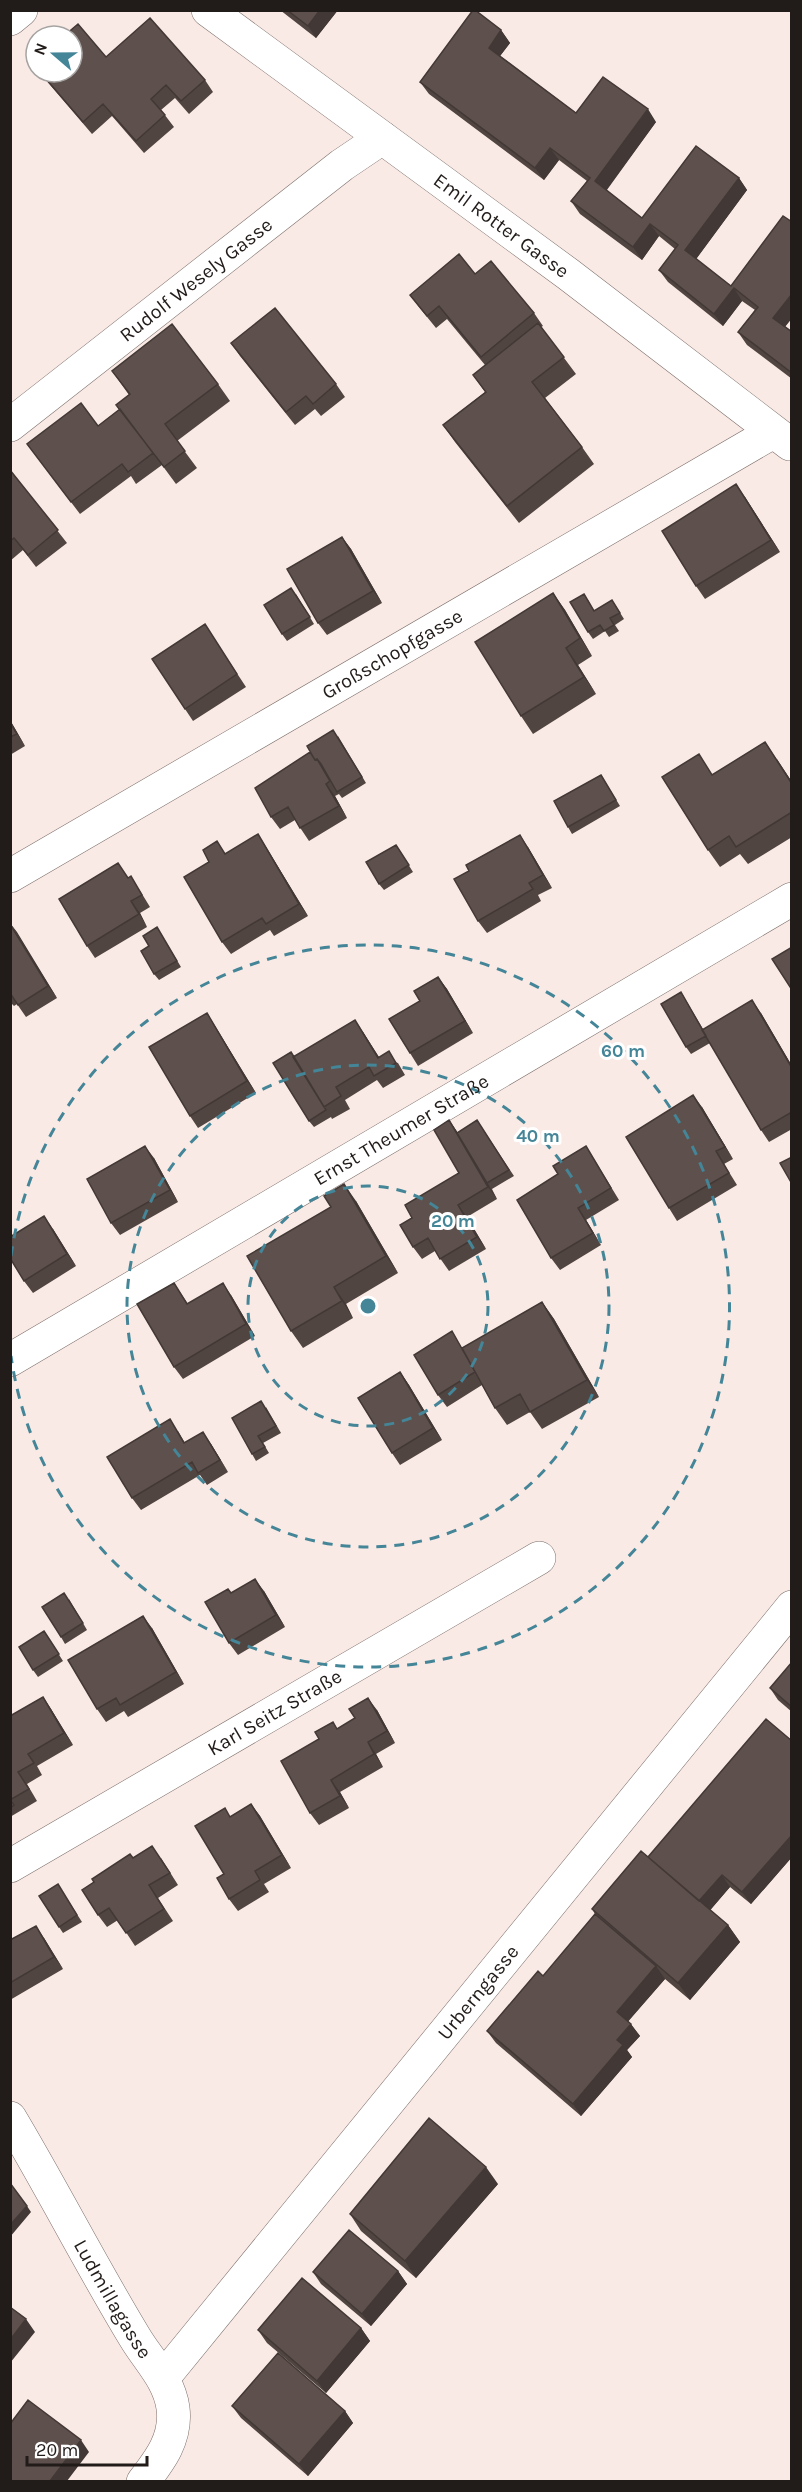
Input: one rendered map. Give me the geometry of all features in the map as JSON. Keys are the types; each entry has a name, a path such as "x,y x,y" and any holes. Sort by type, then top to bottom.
{"street":[{"path":"10,20 21,10"},
{"name":"Emil Rotter Gasse","path":"208,10 568,274 782,439"},
{"name":"Rudolf Wesely Gasse","path":"10,425 342,165 382,138"},
{"name":"Großschopfgasse","path":"10,876 782,439"},
{"name":"Ernst Theumer Straße","path":"10,1360 792,899"},
{"name":"Karl Seitz Straße","path":"10,1866 539,1558"},
{"name":"Urberngasse","path":"164,2378 792,1607"},
{"name":"Ludmillagasse","path":"10,2118 135,2338 164,2378 173,2408 171,2436 163,2456 143,2481"}],"building":[{"path":"287,10 320,10 308,26"},
{"path":"473,10 501,30 489,48 576,113 603,77 648,109 595,181 642,218 696,146 739,178 685,250 731,286 783,216 792,222 792,294 773,318 792,332 792,373 738,332 758,307 734,288 714,314 659,270 678,245 650,224 633,247 571,201 590,178 550,148 535,168 420,82"},
{"path":"150,18 205,80 181,101 166,85 151,99 165,115 136,141 103,104 83,122 50,84 84,84 84,31 106,57"},
{"path":"459,254 475,274 491,261 534,313 481,357 439,306 427,316 410,295"},
{"path":"275,308 336,384 313,404 306,396 286,412 231,343"},
{"path":"538,323 564,357 532,382 582,447 507,506 443,425 486,392 473,375"},
{"path":"172,324 218,384 165,424 185,451 164,467 116,405 130,394 112,371"},
{"path":"81,403 98,426 120,409 153,453 128,472 122,464 71,502 27,444"},
{"path":"10,470 58,530 28,555 14,538 10,541"},
{"path":"736,484 771,540 696,586 662,531"},
{"path":"342,537 373,591 318,623 287,569"},
{"path":"291,588 310,617 282,634 264,605"},
{"path":"553,593 580,638 566,648 584,677 521,716 475,642"},
{"path":"584,594 594,611 612,600 620,613 610,618 614,625 604,631 600,625 588,632 570,602"},
{"path":"205,624 237,674 185,709 152,659"},
{"path":"10,723 17,734 10,737"},
{"path":"333,730 362,777 337,792 321,764 317,759 315,760 307,746"},
{"path":"765,742 792,784 792,812 736,847 729,836 708,850 662,777 699,754 712,775"},
{"path":"310,752 330,781 326,784 339,806 300,828 288,807 271,817 255,788"},
{"path":"601,775 616,800 568,827 554,801"},
{"path":"258,834 299,904 266,924 262,918 222,942 184,877 209,862 203,850 217,841 225,854"},
{"path":"520,835 543,875 529,883 533,889 478,921 454,879 469,871 466,865"},
{"path":"396,845 409,865 379,884 366,862"},
{"path":"118,863 128,878 131,876 142,895 131,901 139,914 87,946 59,899"},
{"path":"10,924 48,986 18,1005 10,993"},
{"path":"157,927 177,961 154,974 141,951 149,946 143,936"},
{"path":"792,947 792,990 772,959"},
{"path":"438,977 465,1021 410,1053 389,1019 420,1001 414,991"},
{"path":"681,992 706,1036 686,1047 661,1004"},
{"path":"752,1000 792,1068 792,1112 761,1130 702,1030"},
{"path":"207,1013 247,1081 190,1116 149,1047"},
{"path":"355,1020 378,1058 389,1051 396,1063 374,1076 369,1067 336,1087 341,1096 324,1107 293,1057"},
{"path":"291,1052 326,1110 309,1121 273,1063"},
{"path":"693,1095 725,1147 716,1151 729,1173 669,1208 626,1137"},
{"path":"449,1120 488,1187 458,1205 477,1237 440,1259 428,1238 413,1247 400,1225 412,1218 405,1205 459,1173 434,1130"},
{"path":"477,1120 509,1170 487,1183 457,1133"},
{"path":"145,1146 170,1190 111,1223 87,1179"},
{"path":"586,1146 611,1188 578,1208 593,1233 551,1258 517,1200 558,1174 553,1166"},
{"path":"792,1157 792,1184 780,1163"},
{"path":"344,1184 386,1256 334,1287 342,1301 291,1331 247,1256 331,1207 324,1196"},
{"path":"44,1216 67,1254 24,1281 10,1258 10,1237"},
{"path":"174,1283 187,1304 223,1283 246,1324 174,1367 137,1304"},
{"path":"542,1302 587,1380 530,1412 520,1394 495,1408 462,1348"},
{"path":"452,1331 475,1372 438,1395 414,1355"},
{"path":"400,1372 433,1428 392,1453 358,1398"},
{"path":"261,1401 276,1426 258,1436 265,1447 252,1454 232,1418"},
{"path":"170,1419 184,1443 203,1432 220,1460 198,1473 192,1462 132,1498 107,1457"},
{"path":"255,1579 276,1615 229,1643 205,1602 228,1589 231,1593"},
{"path":"64,1593 83,1623 61,1637 42,1607"},
{"path":"143,1616 176,1672 120,1705 116,1698 97,1709 68,1660"},
{"path":"44,1631 59,1654 33,1670 19,1647"},
{"path":"792,1662 792,1707 770,1688"},
{"path":"43,1697 64,1733 28,1754 34,1763 18,1772 29,1789 10,1800 10,1716"},
{"path":"368,1698 387,1731 368,1742 374,1754 331,1780 340,1796 310,1813 281,1761 319,1739 315,1732 333,1722 337,1729 355,1718 349,1709"},
{"path":"766,1719 792,1741 792,1835 742,1892 722,1875 699,1901 648,1857"},
{"path":"251,1804 282,1855 255,1871 260,1880 229,1899 217,1878 224,1874 195,1826 225,1808 230,1817"},
{"path":"152,1846 170,1873 149,1885 164,1909 126,1933 109,1908 98,1915 82,1890 94,1882 92,1879 130,1854 133,1858"},
{"path":"641,1851 728,1925 678,1983 592,1909"},
{"path":"58,1884 77,1915 59,1927 39,1896"},
{"path":"595,1914 656,1966 617,2012 631,2024 617,2040 623,2045 573,2104 487,2031 538,1971 543,1976"},
{"path":"36,1926 54,1957 10,1983 10,1940"},
{"path":"429,2118 486,2167 405,2261 350,2214"},
{"path":"10,2183 27,2206 10,2225"},
{"path":"349,2230 398,2271 362,2314 313,2272"},
{"path":"302,2278 361,2328 317,2381 258,2330"},
{"path":"10,2307 26,2319 10,2340"},
{"path":"278,2353 345,2411 299,2464 232,2406"},
{"path":"28,2400 81,2440 50,2481 10,2481 10,2424"}]}
